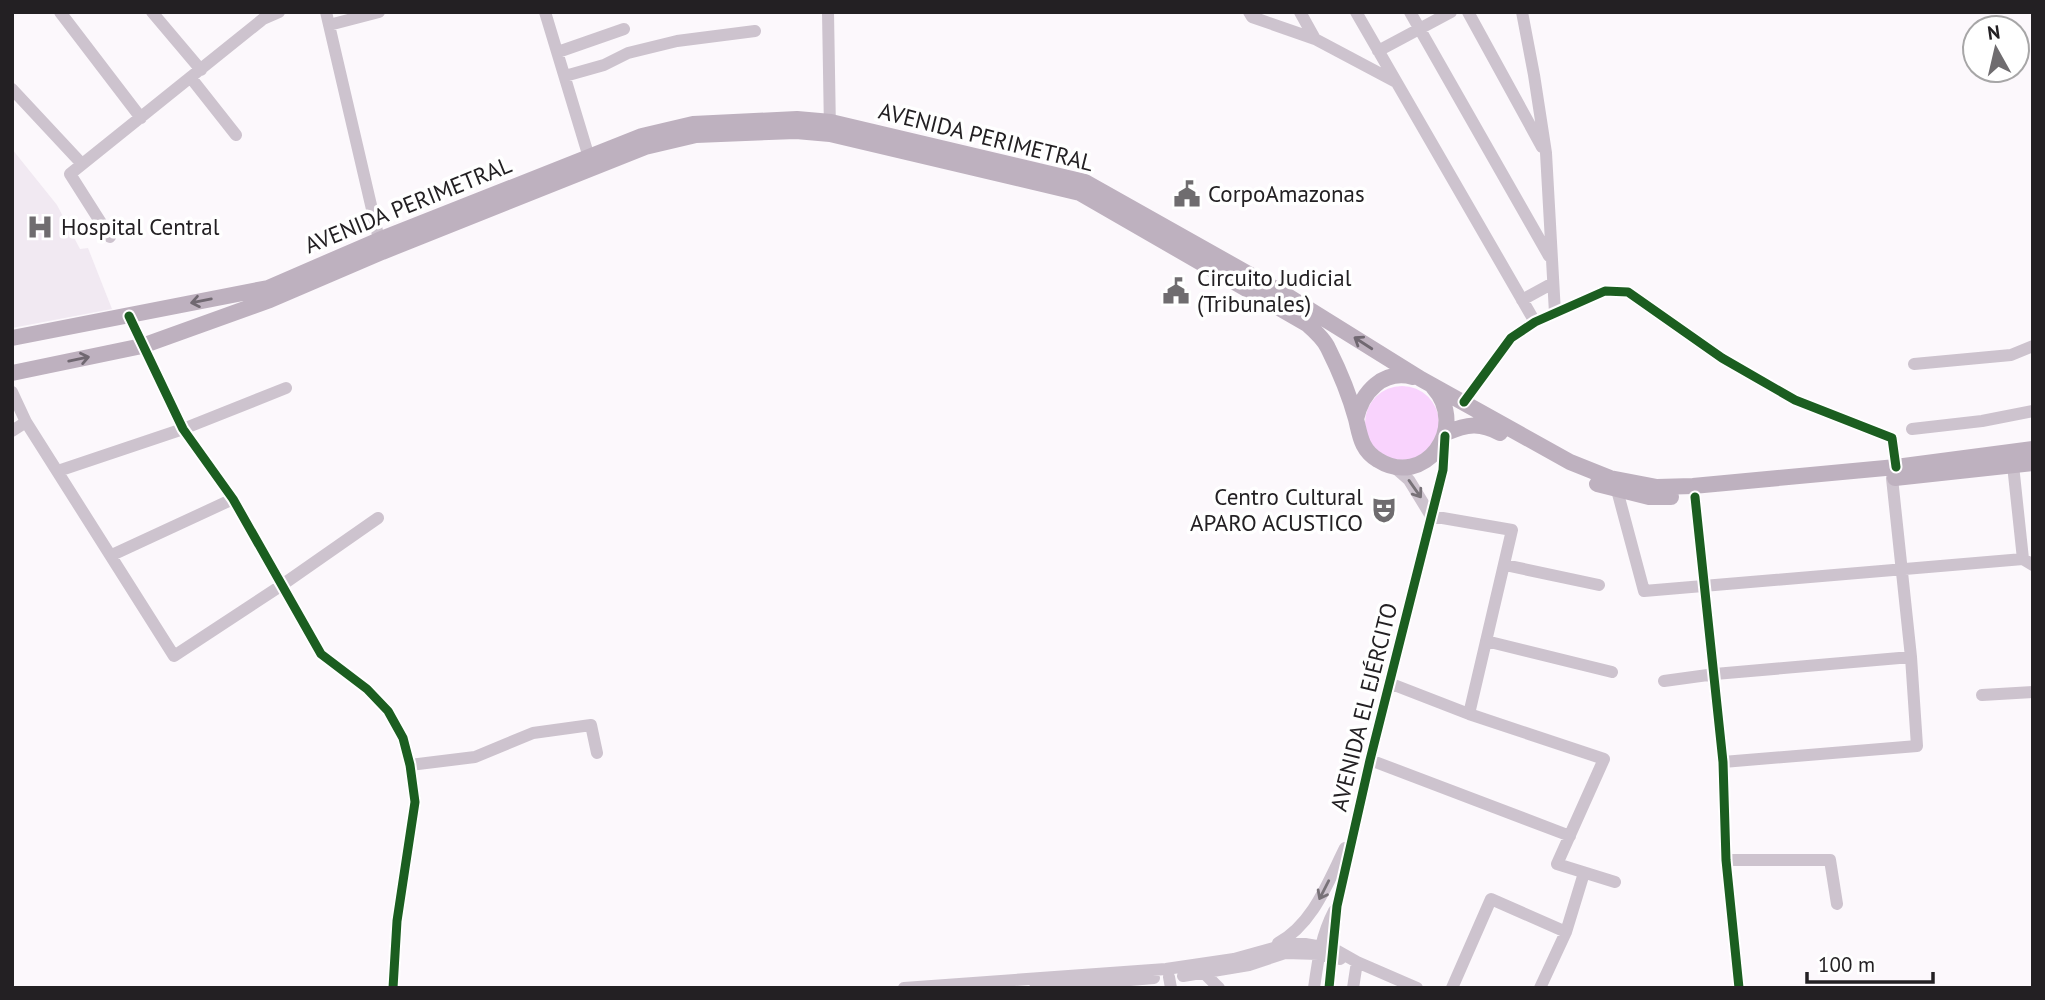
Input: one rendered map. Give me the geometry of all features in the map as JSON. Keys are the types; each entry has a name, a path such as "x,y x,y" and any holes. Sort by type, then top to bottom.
{"main road":[{"name":"AVENIDA PERIMETRAL","path":"12,338 268,288 590,161 642,136 693,124 797,119 1080,193 1307,324 1328,347 1356,419"},
{"name":"AVENIDA PERIMETRAL","path":"831,128 1084,182 1286,295 1421,379 1570,462 1610,478 1657,487 1693,486 2033,463"},
{"name":"AVENIDA PERIMETRAL","path":"12,373 142,346 270,300 380,246"},
{"path":"1406,375 1421,379 1434,388 1444,401 1448,417 1446,435 1437,450 1425,461 1409,466 1393,466 1378,460 1366,450 1358,435 1356,419 1363,398 1378,382 1391,376 1406,375"},
{"name":"AVENIDA PERIMETRAL","path":"1446,435 1464,426 1487,426 1563,470 1616,490 1649,497 1695,497 1894,473 2033,449"}],"street":[{"path":"60,12 141,118"},
{"path":"152,12 236,135"},
{"path":"110,237 69,174 196,74 261,16 279,12"},
{"path":"379,12 327,18 380,246"},
{"path":"545,12 590,161"},
{"path":"828,12 831,128"},
{"path":"1249,12 1252,16 1315,39 1396,82"},
{"path":"1300,12 1315,39"},
{"path":"1356,12 1535,322"},
{"path":"1410,12 1551,260"},
{"path":"1378,51 1451,12"},
{"path":"1468,12 1546,153"},
{"path":"1522,12 1546,153 1555,313"},
{"path":"558,52 624,29"},
{"path":"565,76 604,65 628,53 665,44 720,34 755,32"},
{"path":"12,89 82,164"},
{"path":"1522,300 1553,283"},
{"path":"1464,402 1511,338 1535,322 1605,291 1628,292 1722,358 1795,400 1892,438 1917,747 1723,761"},
{"path":"129,316 183,429 233,499 321,654 367,689 388,711 403,738 415,802 397,921 393,988"},
{"path":"1913,364 2011,355 2033,346"},
{"path":"58,471 183,429 286,388"},
{"path":"12,392 26,422 174,656 378,518"},
{"path":"1912,429 1982,422 2033,411"},
{"path":"12,431 26,422"},
{"name":"AVENIDA EL EJÉRCITO","path":"1329,988 1337,906 1370,760 1443,470 1446,435"},
{"path":"1393,466 1409,480 1431,516 1512,530 1469,714"},
{"path":"1616,490 1644,591 2028,562 2013,466"},
{"path":"1695,497 1723,761 1726,860 1739,988"},
{"path":"112,555 233,499"},
{"path":"1505,565 1600,585"},
{"path":"1486,641 1612,671"},
{"path":"1664,681 1911,657"},
{"path":"1389,683 1469,714 1604,759 1558,864 1615,882"},
{"path":"1982,695 2033,692"},
{"path":"410,765 475,757 533,733 592,725 597,752"},
{"path":"1370,760 1570,836"},
{"path":"1264,950 1291,935 1314,909 1354,828"},
{"path":"1726,860 1830,860 1837,904"},
{"path":"1540,988 1566,932 1584,873"},
{"path":"1452,988 1490,899 1566,932"},
{"name":"AVENIDA EL EJÉRCITO","path":"1314,988 1320,949 1326,928 1337,906"},
{"path":"904,988 1166,969 1234,959 1288,944 1334,953 1417,988"},
{"path":"1035,988 1170,982 1249,965 1285,953 1320,949"},
{"path":"1353,988 1357,962"},
{"path":"1205,974 1219,988"}],"shaded area":[{"name":"Hospital Central","path":"12,149 57,205 80,249 88,248 112,309 12,328"},
{"path":"1402,386 1416,389 1428,397 1436,409 1439,423 1436,437 1428,449 1416,457 1402,460 1388,457 1376,449 1368,437 1365,423 1368,409 1376,397 1388,389"}],"cycle path":[{"path":"1464,402 1511,338 1535,322 1605,291 1628,292 1722,358 1795,400 1892,438 1896,467"},
{"path":"129,316 183,429 233,499 321,654 367,689 388,711 403,738 415,802 397,921 393,988"},
{"path":"1329,988 1337,906 1370,760 1443,470 1445,436"},
{"path":"1695,497 1723,762 1726,860 1739,988"}],"place":[{"name":"CorpoAmazonas","path":"1187,194"},
{"name":"Hospital Central","path":"40,227"},
{"name":"Circuito Judicial (Tribunales)","path":"1176,291"},
{"name":"Centro Cultural APARO ACUSTICO","path":"1384,510"}]}
